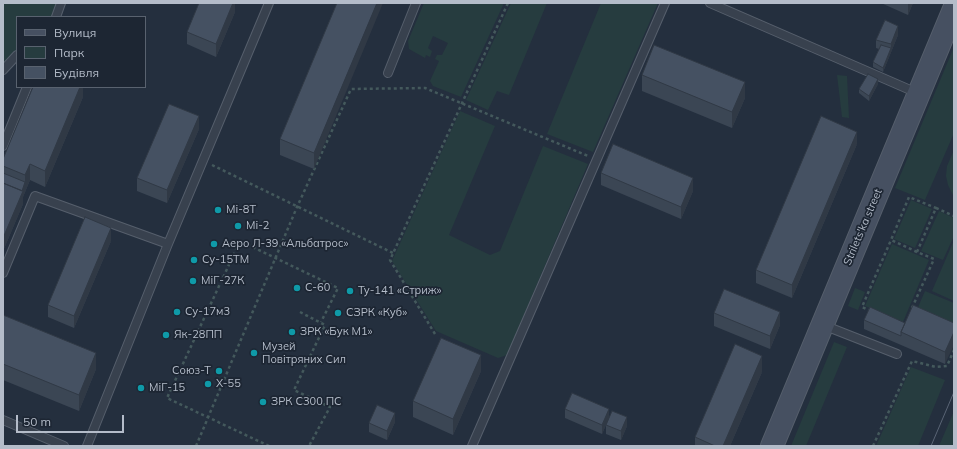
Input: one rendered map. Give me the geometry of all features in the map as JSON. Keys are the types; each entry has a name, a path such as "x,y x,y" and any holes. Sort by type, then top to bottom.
{"main road":[{"name":"Strilets'ka street","path":"772,446 954,9"}],"lane":[{"path":"56,16 61,3"},
{"path":"87,446 168,244 270,3"},
{"path":"388,73 416,3"},
{"path":"472,446 665,3"},
{"path":"710,3 908,89"},
{"path":"3,70 16,57"},
{"path":"3,146 27,88"},
{"path":"3,273 35,196 168,244"},
{"path":"822,324 897,354"},
{"path":"3,420 64,446"}],"path":[{"path":"435,334 390,260 508,3"},
{"path":"196,446 297,207 351,89 424,88 597,160"},
{"path":"203,161 393,253"},
{"path":"876,313 862,307 909,197 954,216"},
{"path":"917,252 936,208"},
{"path":"891,240 934,259 910,312"},
{"path":"270,446 167,398 240,241 338,288 321,322"},
{"path":"300,312 325,325 294,390 330,406 310,446"},
{"path":"873,446 912,361 936,368 947,366 954,350"}],"green space":[{"path":"3,3 61,3 55,16 16,16 16,56 3,70"},
{"path":"424,3 504,3 461,97 433,86 430,81 439,61 435,59 437,55 442,55 448,43 433,36 428,48 432,51 430,57 426,55 425,58 409,49 408,41"},
{"path":"511,3 547,3 509,95 497,91 488,110 466,100"},
{"path":"601,3 658,3 593,152 547,134"},
{"path":"954,47 954,133 925,200 895,188"},
{"path":"837,75 847,76 849,118 842,117"},
{"path":"460,111 495,126 449,235 490,255 500,251 543,146 588,164 507,355 498,358 436,331 392,261"},
{"path":"954,150 954,197 948,185 946,176 947,166"},
{"path":"911,200 932,209 915,248 894,239"},
{"path":"939,211 954,218 954,236 943,260 921,251"},
{"path":"954,240 954,301 932,291"},
{"path":"892,244 929,260 903,322 865,306"},
{"path":"855,288 865,292 858,310 848,306"},
{"path":"925,291 954,303 954,328 916,312"},
{"path":"834,342 847,347 806,446 791,446"},
{"path":"911,367 945,380 918,446 876,446"},
{"path":"954,411 954,446 939,446"}],"building":[{"path":"199,3 233,3 216,44 187,32"},
{"path":"337,3 377,3 314,153 280,139"},
{"path":"885,20 898,26 891,44 876,40"},
{"path":"654,45 745,82 732,112 642,75"},
{"path":"881,45 891,48 883,68 873,62"},
{"path":"868,74 878,79 869,96 859,89"},
{"path":"33,88 80,88 45,171 30,164 25,175 3,166 3,159"},
{"path":"169,104 199,116 167,190 137,178"},
{"path":"821,116 857,132 792,285 756,270"},
{"path":"613,144 693,178 681,207 601,173"},
{"path":"3,173 25,182 22,191 3,183"},
{"path":"3,183 23,191 3,238"},
{"path":"85,217 111,228 74,316 48,305"},
{"path":"724,289 780,312 770,336 714,313"},
{"path":"913,305 954,323 954,332 945,352 901,332"},
{"path":"870,307 905,323 901,336 864,320"},
{"path":"3,315 96,353 79,395 3,364"},
{"path":"441,338 481,355 453,419 413,401"},
{"path":"735,344 762,356 723,446 715,446 695,437"},
{"path":"572,393 609,409 602,425 565,409"},
{"path":"377,405 395,413 387,431 369,423"},
{"path":"612,411 627,417 621,431 606,425"}],"tram line":[{"path":"931,446 954,392"}],"place":[{"name":"Мі-8Т","path":"218,210"},
{"name":"Мі-2","path":"238,226"},
{"name":"Аеро Л-39 «Альбатрос»","path":"214,244"},
{"name":"Су-15ТМ","path":"194,260"},
{"name":"МіГ-27К","path":"193,281"},
{"name":"С-60","path":"297,288"},
{"name":"Ту-141 «Стриж»","path":"350,291"},
{"name":"Су-17м3","path":"177,312"},
{"name":"СЗРК «Куб»","path":"338,313"},
{"name":"ЗРК «Бук М1»","path":"292,332"},
{"name":"Як-28ПП","path":"166,335"},
{"name":"Музей Повітряних Сил","path":"254,353"},
{"name":"Союз-Т","path":"219,371"},
{"name":"Х-55","path":"208,384"},
{"name":"МіГ-15","path":"141,388"},
{"name":"ЗРК С300 ПС","path":"263,402"}]}
